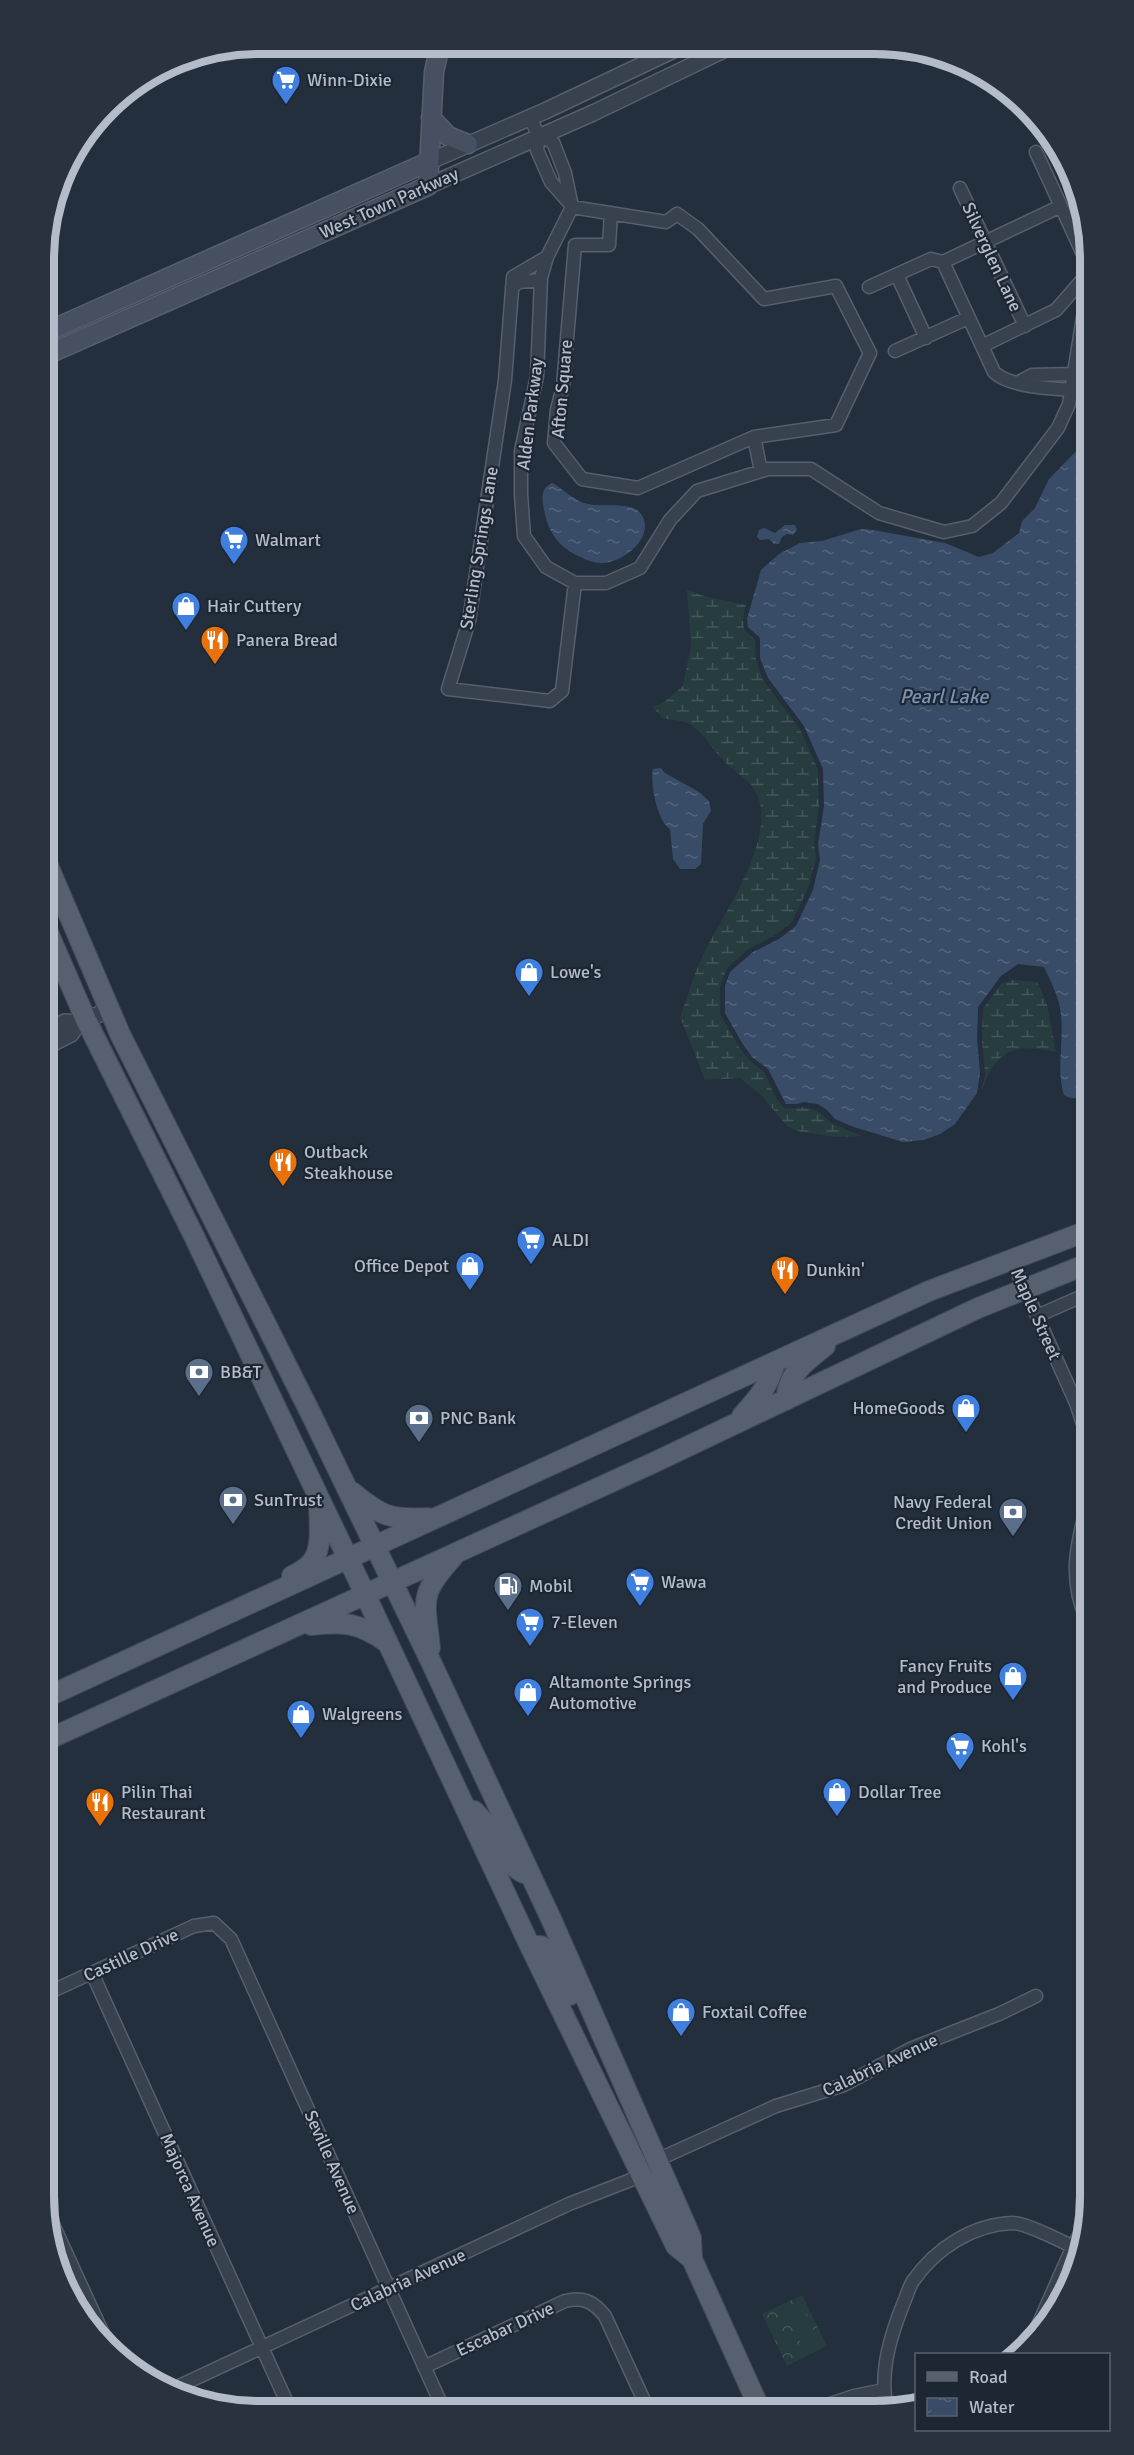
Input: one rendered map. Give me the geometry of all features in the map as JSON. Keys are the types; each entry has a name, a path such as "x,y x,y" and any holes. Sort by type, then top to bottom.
{"main road":[{"path":"428,186 434,72 438,54"},
{"path":"431,118 448,136 468,144"},
{"name":"West Town Parkway","path":"54,329 428,162"},
{"name":"West Town Parkway","path":"54,352 428,186"},
{"path":"54,880 109,1010 347,1488 530,1875 686,2226 691,2238 692,2259 756,2401"},
{"path":"54,949 82,1021 192,1232 641,2176 676,2246 692,2259"},
{"path":"192,1232 222,1266 242,1278"},
{"path":"54,1694 929,1291 1080,1233"},
{"path":"54,1737 734,1425 968,1313 1080,1267"},
{"path":"786,1400 788,1383 800,1367 843,1331"},
{"path":"734,1425 762,1394 769,1382 775,1362"},
{"path":"347,1488 373,1509 390,1517 437,1518"},
{"path":"252,1602 309,1566 316,1557 319,1535 319,1499"},
{"path":"431,1662 425,1614 427,1589 458,1551"},
{"path":"293,1627 337,1622 356,1624 372,1631 388,1643"},
{"path":"460,1796 493,1833 513,1867 530,1875"},
{"path":"530,1946 541,1946 550,1953 584,2024 602,2037"},
{"path":"590,2071 604,2077 638,2145 657,2160"},
{"path":"641,2176 663,2190 674,2214 686,2226"}],"street":[{"name":"West Town Parkway","path":"428,162 530,118 665,54"},
{"name":"West Town Parkway","path":"428,186 592,113 713,54"},
{"path":"530,118 539,136 553,142 565,173 572,207"},
{"path":"1036,152 1079,245"},
{"name":"Silverglen Lane","path":"960,188 1025,326"},
{"path":"869,287 931,259 943,262 1061,206"},
{"name":"Afton Square","path":"572,207 611,213 666,222 677,214 698,229 764,299 836,286 870,353 836,425 758,436 638,488 582,479 554,443 557,410 563,386 575,245 609,244 611,213"},
{"name":"Alden Parkway","path":"572,207 547,257 541,280 537,376 521,451 524,537 546,567 575,588 606,583 640,568 670,520 697,491 764,470 810,469 879,513 944,532 972,526 1001,503 1058,428 1069,405 1080,336"},
{"path":"512,287 513,277 547,257"},
{"path":"943,262 994,372 1009,381 1035,387 1071,390"},
{"path":"897,275 926,338"},
{"path":"512,287 519,282 541,280"},
{"path":"981,346 1056,310 1080,282"},
{"name":"Sterling Springs Lane","path":"512,287 505,380 469,621 448,689 550,701 558,696 562,692 575,588"},
{"path":"895,351 969,318"},
{"path":"1019,382 1032,375 1074,374"},
{"path":"758,436 764,470"},
{"path":"54,1027 64,1022 82,1021 109,1010"},
{"path":"54,1042 71,1034 82,1021"},
{"name":"Maple Street","path":"1011,1258 1080,1415"},
{"path":"1037,1317 1080,1297"},
{"path":"1080,1537 1075,1559 1077,1589 1080,1598"},
{"name":"Castille Drive","path":"54,1990 194,1926 214,1923"},
{"name":"Seville Avenue","path":"214,1923 231,1939 440,2401"},
{"name":"Majorca Avenue","path":"92,1973 286,2401"},
{"name":"Calabria Avenue","path":"657,2160 776,2106 844,2085 910,2049 999,2014 1036,1996"},
{"name":"Calabria Avenue","path":"181,2385 569,2204 641,2176"},
{"path":"885,2400 884,2390 889,2338 912,2282 941,2250 972,2231 1014,2223 1073,2247"},
{"path":"59,2237 99,2324"},
{"path":"1051,2301 1063,2277"},
{"name":"Escabar Drive","path":"424,2367 565,2301 577,2298 587,2300 598,2307 605,2316 644,2401"},
{"path":"839,2401 884,2390"}],"green space":[{"path":"687,590 746,605 743,617 744,629 755,640 756,660 763,680 800,729 818,770 819,806 814,842 816,859 808,888 792,922 777,934 750,948 727,968 720,986 720,1014 739,1047 750,1061 764,1072 776,1098 784,1108 812,1109 831,1123 862,1136 837,1137 801,1132 787,1126 762,1096 740,1078 705,1080 680,1017 702,957 743,881 752,859 759,838 761,818 757,793 723,760 701,733 686,722 662,718 653,707 663,703 683,686 691,645"},
{"path":"1013,980 1037,982 1047,1004 1056,1052 1030,1048 1010,1052 994,1065 982,1090 985,1073 982,1039 983,1009 1002,983"},
{"path":"802,2295 827,2346 787,2366 762,2314"},
{"path":"802,2306 818,2340 803,2348 787,2314"}],"water":[{"name":"Pearl Lake","path":"1080,447 1080,1099 1064,1095 1060,1066 1062,1025 1060,1009 1044,967 1018,964 1001,976 978,1007 977,1039 980,1073 977,1093 955,1124 940,1134 924,1140 903,1142 835,1119 818,1104 804,1102 786,1104 768,1069 752,1057 725,1013 725,986 730,972 753,952 779,939 796,926 813,890 820,860 818,844 824,806 823,769 804,726 768,678 760,658 760,638 748,627 747,619 761,570 779,554 800,543 822,541 861,529 945,543 979,557 993,553 1019,533 1022,521 1035,508 1049,479"},
{"path":"552,483 585,503 627,506 638,510 645,526 639,542 625,555 608,562 594,562 569,551 555,538 545,515 543,493"},
{"path":"785,525 795,525 797,530 793,535 787,534 782,537 779,544 774,544 769,539 760,540 757,537 759,530 764,528 775,533"},
{"path":"661,768 665,773 699,792 709,801 711,811 703,824 701,864 695,869 680,869 673,859 670,829 661,818 654,792 653,769"}],"place":[{"name":"Winn-Dixie","path":"286,106"},
{"name":"Walmart","path":"234,566"},
{"name":"Hair Cuttery","path":"186,632"},
{"name":"Panera Bread","path":"215,666"},
{"name":"Lowe's","path":"529,998"},
{"name":"Outback Steakhouse","path":"283,1188"},
{"name":"ALDI","path":"531,1266"},
{"name":"Office Depot","path":"470,1292"},
{"name":"Dunkin'","path":"785,1296"},
{"name":"BB&T","path":"199,1398"},
{"name":"HomeGoods","path":"966,1434"},
{"name":"PNC Bank","path":"419,1444"},
{"name":"SunTrust","path":"233,1526"},
{"name":"Navy Federal Credit Union","path":"1013,1538"},
{"name":"Wawa","path":"640,1608"},
{"name":"Mobil","path":"508,1612"},
{"name":"7-Eleven","path":"530,1648"},
{"name":"Fancy Fruits and Produce","path":"1013,1702"},
{"name":"Altamonte Springs Automotive","path":"528,1718"},
{"name":"Walgreens","path":"301,1740"},
{"name":"Kohl's","path":"960,1772"},
{"name":"Dollar Tree","path":"837,1818"},
{"name":"Pilin Thai Restaurant","path":"100,1828"},
{"name":"Foxtail Coffee","path":"681,2038"}]}
